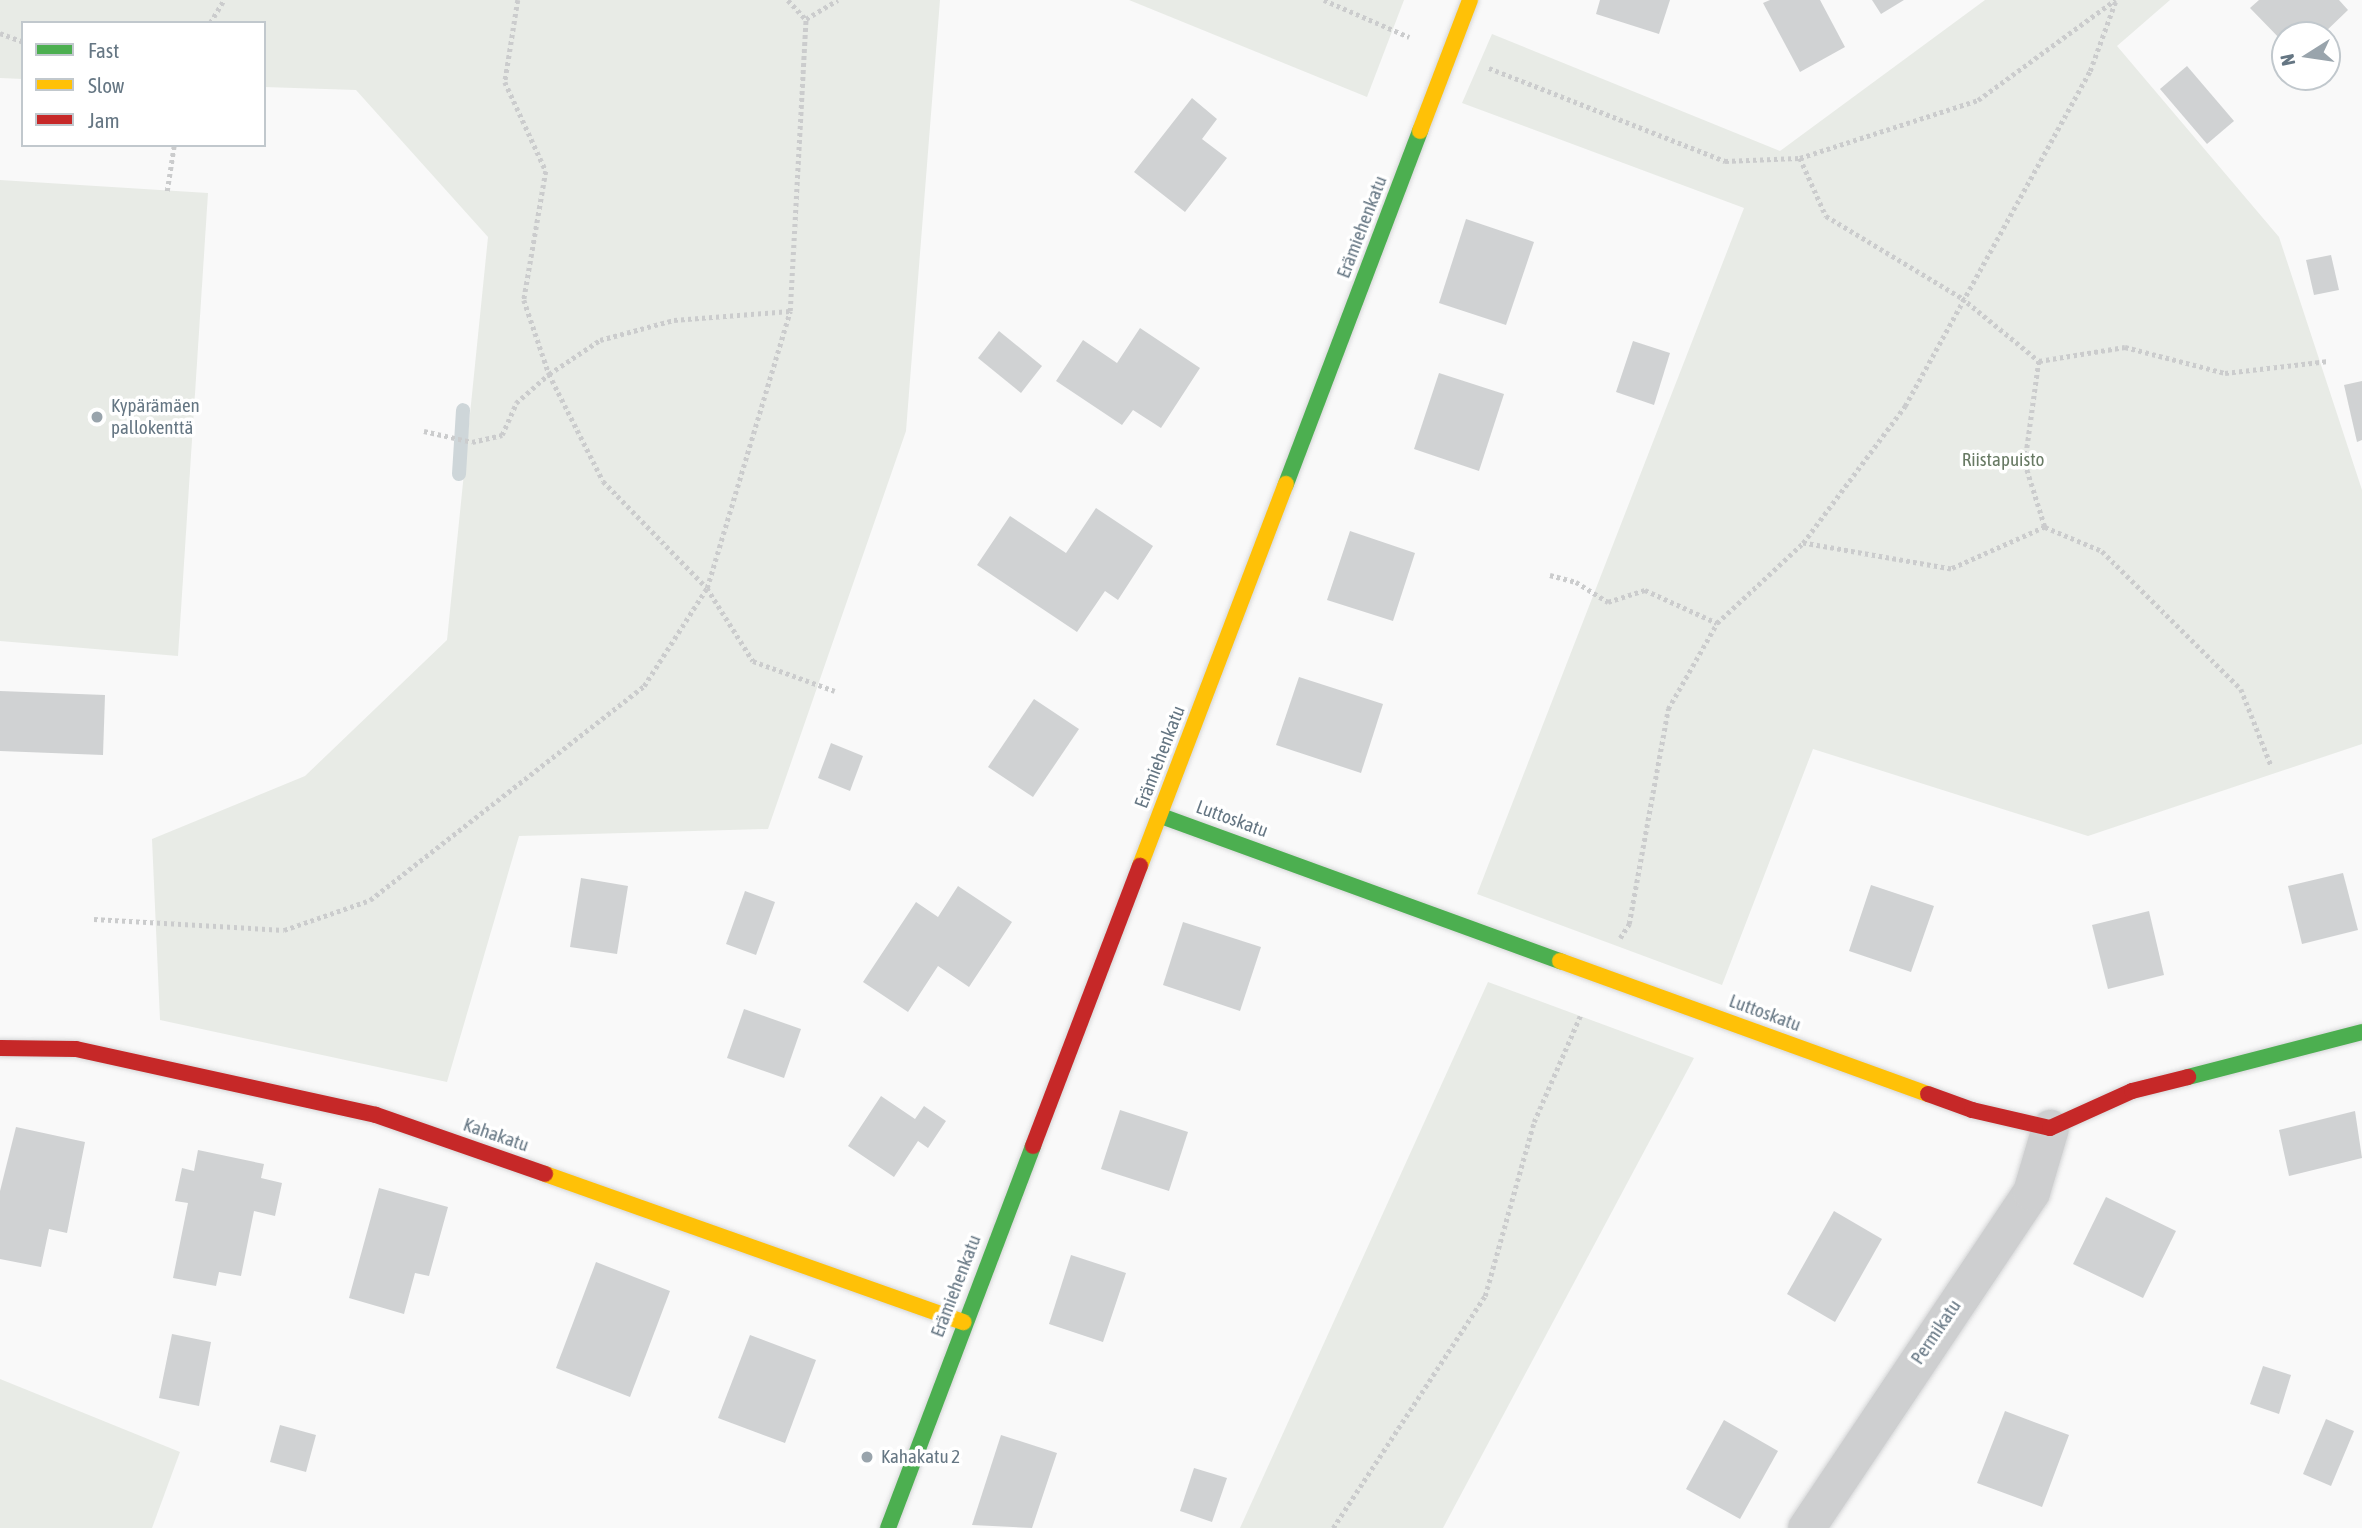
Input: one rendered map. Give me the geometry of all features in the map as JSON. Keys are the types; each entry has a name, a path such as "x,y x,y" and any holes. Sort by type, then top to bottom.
{"street":[{"name":"Erämiehenkatu","path":"888,1528 964,1322 1161,816 1470,0"},
{"name":"Luttoskatu","path":"1161,816 1972,1110 2050,1128"},
{"path":"2050,1128 2132,1091 2362,1032"},
{"name":"Kahakatu","path":"0,1048 76,1049 376,1115 964,1322"},
{"name":"Permikatu","path":"1806,1528 2031,1192 2050,1128"}],"path":[{"path":"211,21 224,0"},
{"path":"518,0 505,82 547,171 524,300 548,373 603,481 707,588 752,662 835,691"},
{"path":"94,919 284,930 370,900 644,686 707,588 790,312 806,19 788,0"},
{"path":"806,19 838,0"},
{"path":"1324,0 1725,161 1800,158 1978,100 2115,0"},
{"path":"1333,1528 1485,1296 1534,1122 1598,975 1629,924 1668,709 1717,623 1803,543 1905,406 1962,298 2090,71 2115,0"},
{"path":"0,33 21,41"},
{"path":"167,191 174,147"},
{"path":"1800,158 1826,216 1962,298 2039,361 2125,347 2225,373 2328,361"},
{"path":"424,431 448,439 472,442 502,435 516,402 548,373 600,340 674,320 790,312"},
{"path":"2039,361 2025,463 2045,527"},
{"path":"1803,543 1951,569 2045,527 2102,551 2241,689 2272,765"},
{"path":"1550,575 1576,582 1608,602 1645,590 1717,623"}],"green space":[{"path":"0,0 940,0 906,431 768,829 519,836 447,1082 160,1020 152,839 305,776 447,640 488,237 356,90 266,87 266,21 21,21 21,79 0,78"},
{"path":"1129,0 1404,0 1367,97"},
{"name":"Riistapuisto","path":"1985,0 2170,0 2117,46 2279,237 2362,490 2362,744 2088,836 1813,749 1722,985 1477,894 1744,208 1462,103 1492,34 1780,151"},
{"name":"Kypärämäen pallokenttä","path":"0,180 208,193 178,656 0,641"},
{"path":"1488,982 1694,1058 1443,1528 1240,1528"},
{"path":"0,1379 180,1452 152,1528 0,1528"}],"building":[{"path":"1600,0 1670,0 1659,34 1596,14"},
{"path":"1770,0 1820,0 1845,47 1800,72 1763,3"},
{"path":"1872,0 1904,0 1881,14"},
{"path":"2259,0 2339,0 2348,10 2337,21 2271,21 2271,30 2250,8"},
{"path":"2187,66 2234,121 2207,144 2160,89"},
{"path":"1192,98 1217,119 1202,139 1227,158 1185,212 1134,172"},
{"path":"1466,219 1534,242 1506,325 1439,303"},
{"path":"2331,255 2339,290 2314,295 2306,260"},
{"path":"1140,328 1200,368 1161,428 1133,410 1122,425 1056,381 1083,340 1117,363"},
{"path":"999,331 1042,366 1021,393 978,358"},
{"path":"1633,341 1670,353 1654,405 1616,392"},
{"path":"1439,373 1504,394 1479,471 1414,449"},
{"path":"2362,381 2362,440 2357,442 2344,385"},
{"path":"1096,508 1153,546 1118,600 1105,591 1077,632 977,565 1010,516 1066,553"},
{"path":"1350,531 1415,553 1393,621 1327,600"},
{"path":"1299,677 1383,704 1361,773 1276,745"},
{"path":"0,691 105,695 103,755 0,751"},
{"path":"1034,699 1079,729 1033,797 988,767"},
{"path":"831,743 863,756 850,791 818,778"},
{"path":"2343,873 2358,930 2302,944 2288,886"},
{"path":"581,878 628,886 617,954 570,947"},
{"path":"1871,885 1934,906 1911,972 1849,951"},
{"path":"958,886 1012,922 969,987 938,966 908,1012 863,982 916,902 938,917"},
{"path":"745,891 775,902 756,955 726,944"},
{"path":"2149,911 2164,975 2108,989 2092,925"},
{"path":"1183,922 1261,947 1240,1011 1163,985"},
{"path":"744,1009 801,1029 784,1078 727,1058"},
{"path":"881,1096 915,1119 924,1106 946,1121 928,1148 918,1141 894,1177 848,1146"},
{"path":"1120,1110 1188,1132 1169,1191 1101,1169"},
{"path":"2355,1111 2362,1158 2289,1176 2279,1130"},
{"path":"16,1127 85,1142 67,1233 49,1229 41,1267 0,1259 0,1191"},
{"path":"198,1150 264,1164 261,1178 282,1183 275,1216 254,1211 241,1276 219,1272 216,1286 173,1278 188,1203 175,1201 182,1168 194,1171"},
{"path":"379,1188 448,1207 429,1276 415,1273 404,1314 349,1298"},
{"path":"2106,1197 2176,1231 2143,1298 2073,1264"},
{"path":"1834,1211 1882,1239 1835,1322 1787,1294"},
{"path":"1071,1255 1126,1273 1103,1342 1049,1324"},
{"path":"596,1262 670,1291 630,1397 556,1368"},
{"path":"172,1334 211,1342 199,1406 159,1398"},
{"path":"750,1335 816,1360 785,1443 718,1418"},
{"path":"2263,1366 2291,1375 2279,1414 2250,1404"},
{"path":"2005,1411 2069,1435 2042,1507 1977,1483"},
{"path":"2326,1419 2354,1431 2331,1486 2303,1474"},
{"path":"1724,1420 1778,1451 1740,1519 1686,1489"},
{"path":"280,1425 316,1435 306,1472 270,1462"},
{"path":"1001,1435 1057,1453 1032,1528 972,1525"},
{"path":"1194,1468 1227,1478 1212,1522 1180,1511"}],"waterway":[{"path":"459,474 463,410"}],"traffic: fast":[{"path":"1286,484 1420,131"},
{"path":"1161,816 1560,961"},
{"path":"2188,1077 2362,1032"},
{"path":"888,1528 1033,1146"}],"traffic: slow":[{"path":"1420,131 1470,0"},
{"path":"1140,866 1286,484"},
{"path":"1560,961 1928,1094"},
{"path":"545,1174 964,1322"}],"traffic: jam":[{"path":"1033,1146 1140,866"},
{"path":"0,1048 76,1049 376,1115 545,1174"},
{"path":"1928,1094 1972,1110 2050,1128 2132,1091 2188,1077"}],"place":[{"name":"Kypärämäen pallokenttä","path":"97,417"},
{"name":"Kahakatu 2","path":"867,1457"}]}
